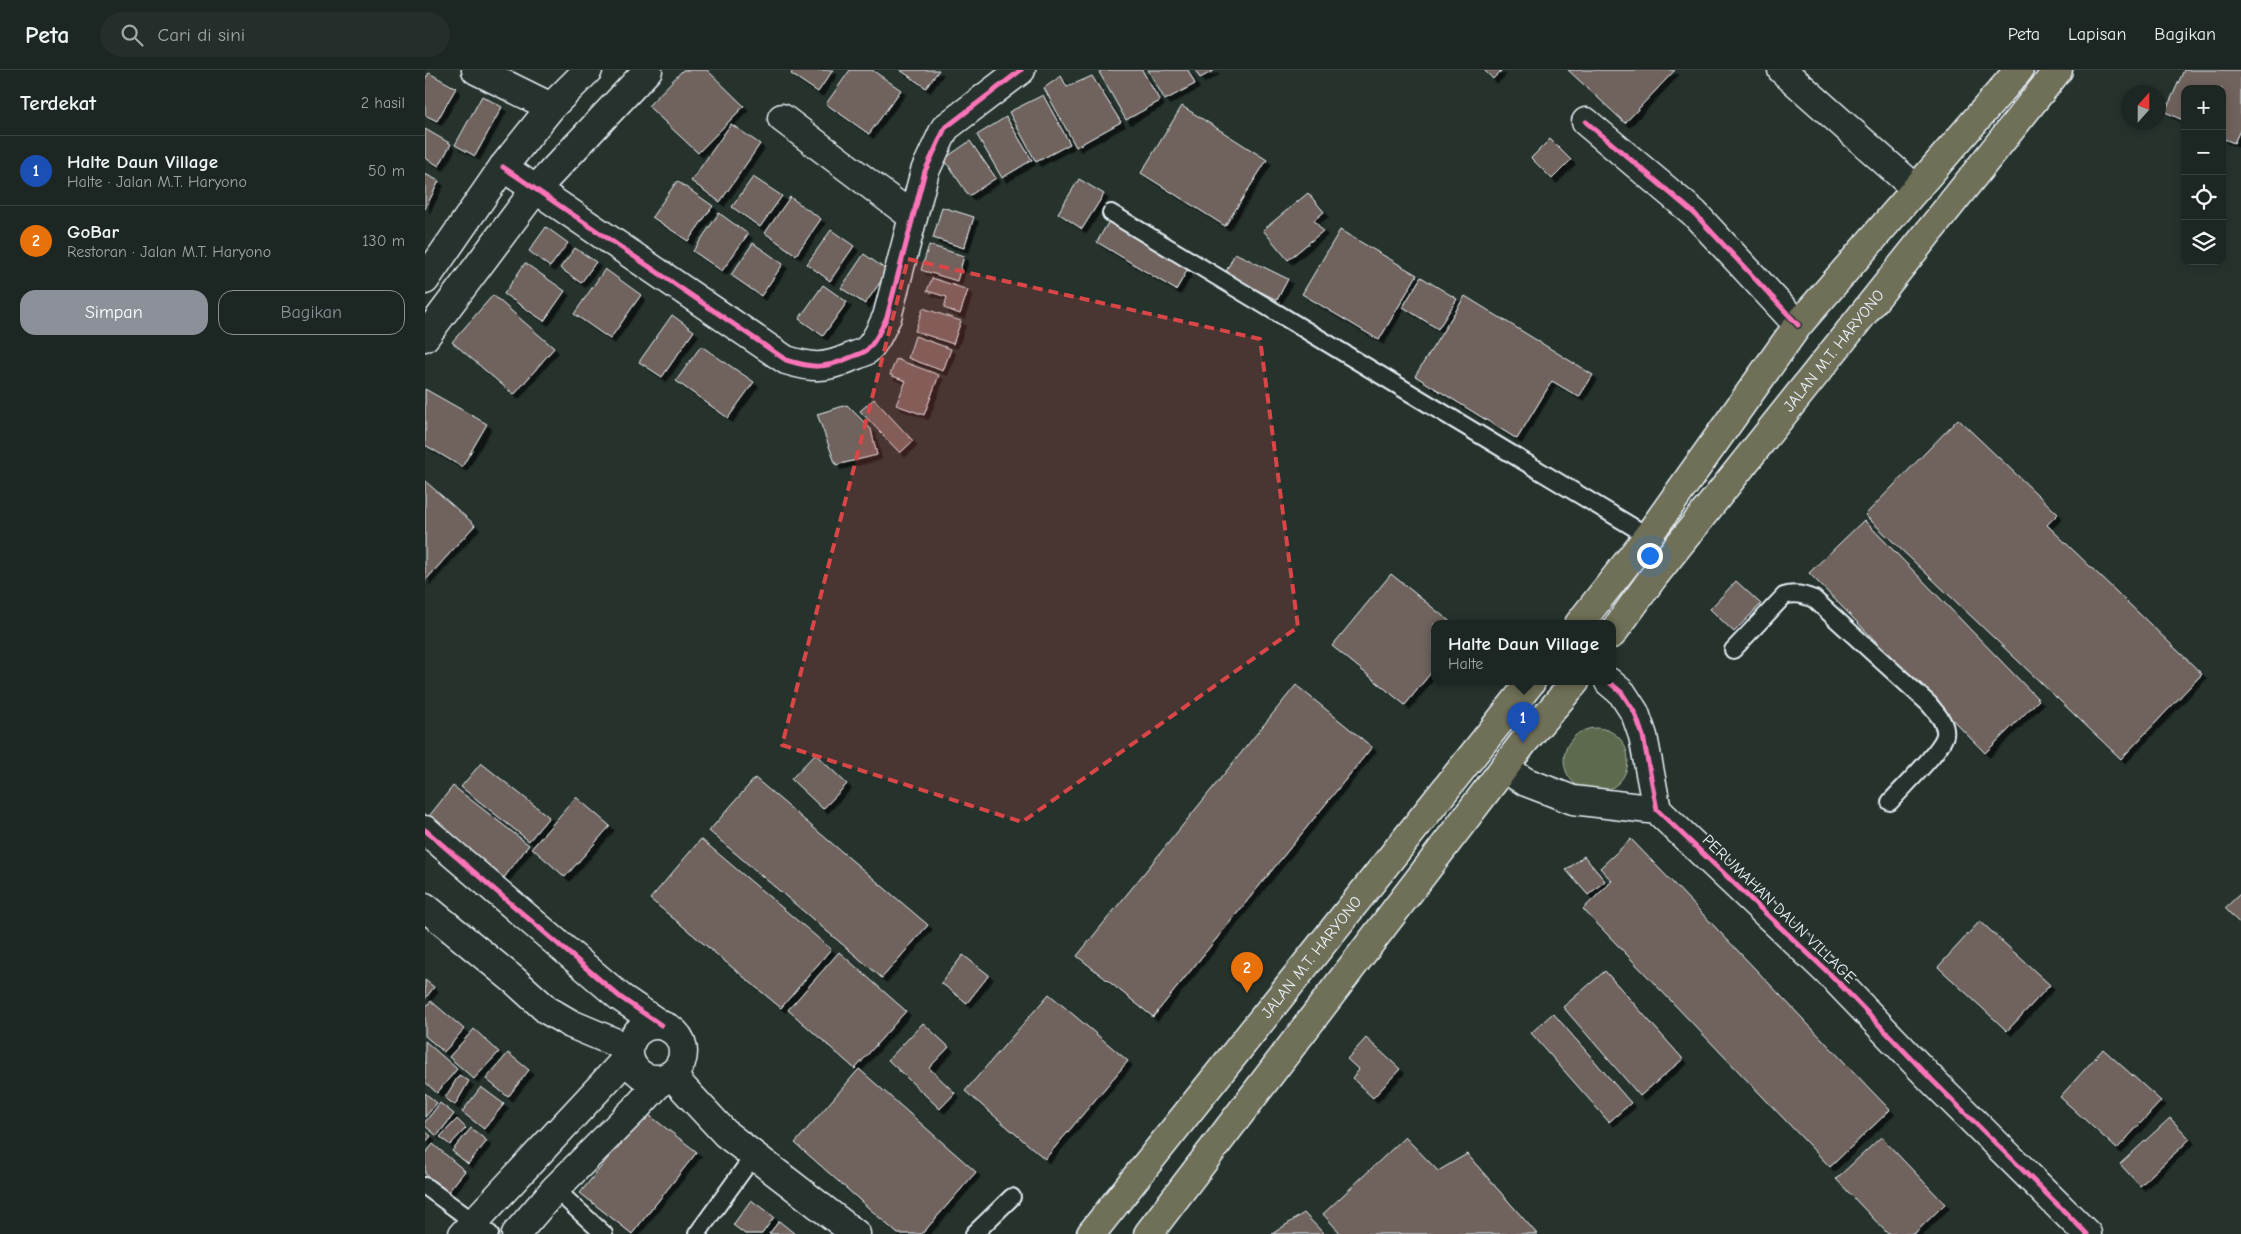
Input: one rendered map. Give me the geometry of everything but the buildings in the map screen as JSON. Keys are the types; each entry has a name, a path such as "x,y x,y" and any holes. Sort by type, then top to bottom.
{"main road":[{"path":"1582,620 1648,536 1798,326 2019,70"},
{"name":"JALAN M.T. HARYONO","path":"1616,628 1654,576 2058,70"},
{"name":"JALAN M.T. HARYONO","path":"1091,1234 1529,685"},
{"path":"1148,1234 1504,768 1573,685"},
{"path":"1477,749 1504,768"}],"street":[{"path":"476,70 551,107"},
{"path":"425,280 503,167 551,107 588,70"},
{"path":"425,338 535,190 648,70"},
{"path":"503,167 786,360 819,367 831,366 865,351 876,339 887,317 929,159 945,128 1021,70"},
{"path":"1782,70 1916,189"},
{"path":"782,118 913,217"},
{"path":"1586,122 1694,213 1798,326"},
{"path":"1504,768 1526,782 1573,800 1657,810 1643,736 1635,713 1622,693 1613,685"},
{"name":"PERUMAHAN DAUN VILLAGE","path":"1657,810 1835,979 1932,1080 2087,1234"},
{"path":"425,830 621,996 661,1025 677,1034 683,1051 683,1060 555,1189 516,1234"},
{"path":"425,907 515,981 547,1010 628,1052 637,1072 644,1077 667,1077 726,1134 856,1234"},
{"path":"475,1230 628,1052 636,1033 643,1027 661,1025"}],"lane":[{"path":"1111,213 1648,536"},
{"path":"1733,650 1784,596 1793,593 1803,595 1814,599 1929,704 1943,721 1945,734 1938,749 1890,802"},
{"path":"697,1234 754,1155"},
{"path":"425,1186 475,1230"},
{"path":"555,1189 604,1234"},
{"path":"974,1234 1012,1197"}],"highlighted area":[{"path":"908,259 1260,339 1298,627 1022,822 782,745"}],"green space":[{"path":"1596,728 1608,730 1619,737 1626,748 1628,760 1626,772 1619,783 1608,790 1596,792 1584,790 1573,783 1566,772 1564,760 1566,748 1573,737 1584,730"}],"cycle path":[{"path":"503,167 786,360 803,365 825,366 840,362 865,351 879,334 887,317 925,171 945,128 1021,70"},
{"path":"1586,122 1694,213 1798,325"},
{"path":"1613,685 1622,693 1635,713 1643,736 1657,810 1835,979 1932,1080 2087,1234"},
{"path":"425,830 620,997 661,1025"}],"place":[{"name":"Halte Daun Village","path":"1523,743"},
{"name":"GoBar","path":"1247,993"}]}
